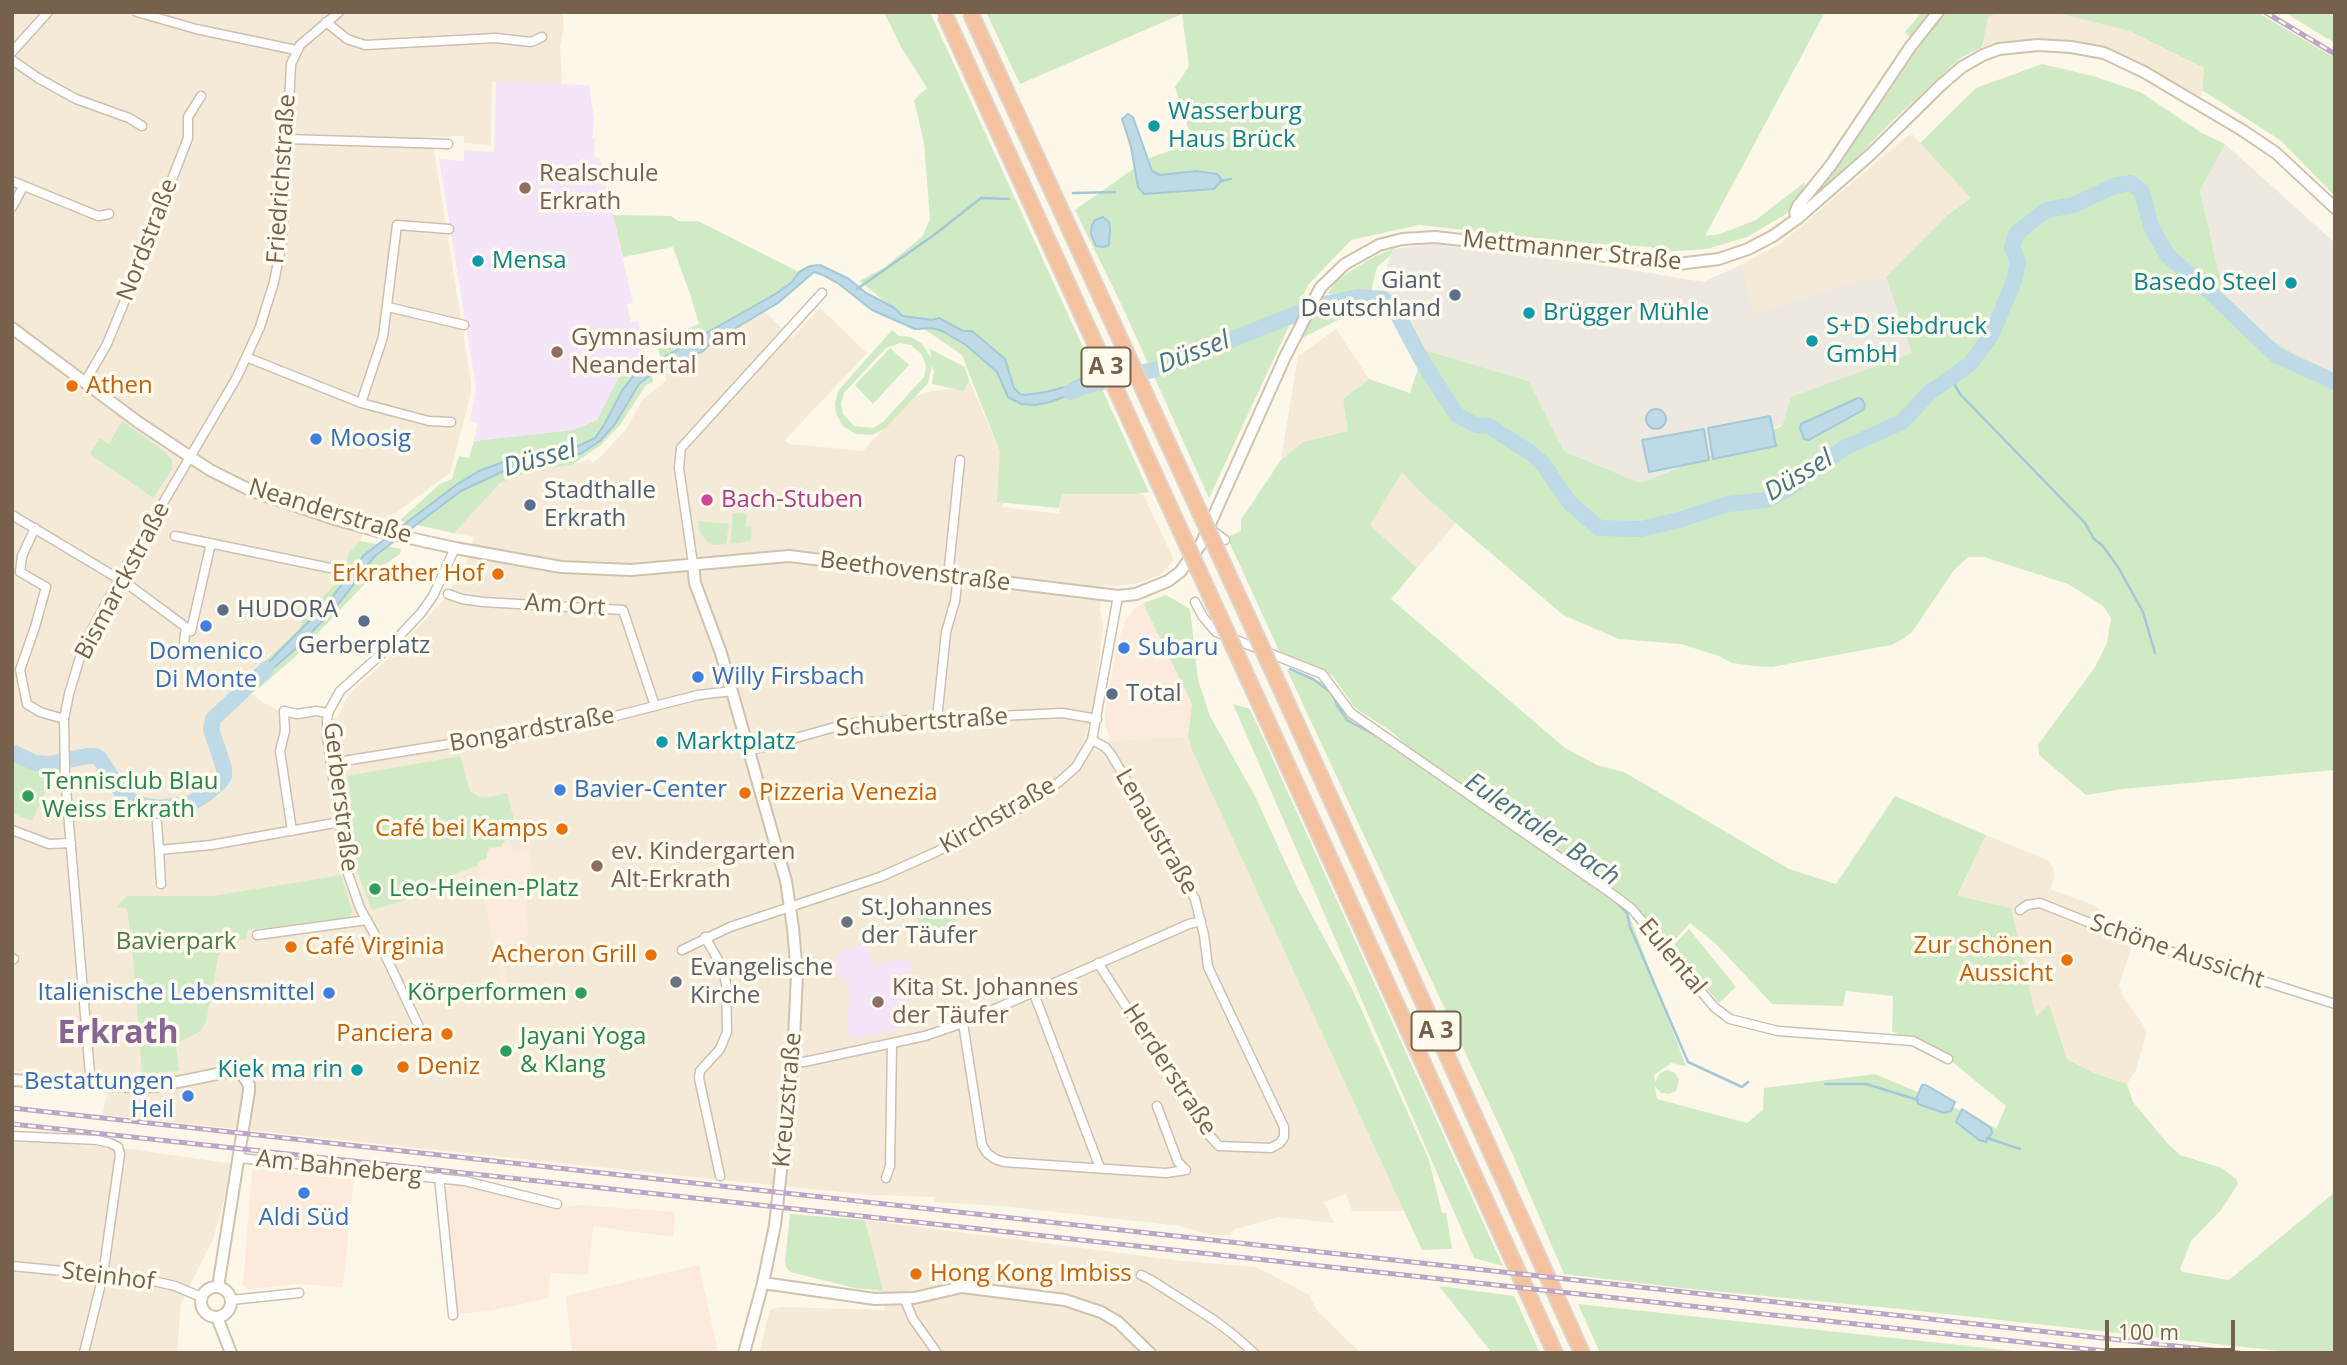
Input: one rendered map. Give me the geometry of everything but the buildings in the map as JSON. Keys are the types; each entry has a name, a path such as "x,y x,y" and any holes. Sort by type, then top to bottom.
{"highway":[{"name":"A 3","path":"970,12 1582,1353"},
{"name":"A 3","path":"945,14 1555,1353"}],"main road":[{"path":"1798,218 1794,213 1798,206 1831,165 1911,46 1938,12"},
{"name":"Mettmanner Straße","path":"1136,594 1168,581 1180,572 1201,544 1315,296 1334,274 1357,256 1379,245 1402,239 1435,237 1678,264 1719,259 1748,249 1798,218 1871,154 1962,67 1999,49 2038,45 2104,53 2144,72 2276,153 2335,208"},
{"name":"Neanderstraße","path":"12,328 138,422 210,470 252,491 378,531 537,564 606,570 693,564"},
{"name":"Beethovenstraße","path":"693,564 789,556 1118,596 1136,594"},
{"name":"Kreuzstraße","path":"693,564 695,583 731,687 786,881 797,974 793,1062 776,1216 763,1283 744,1353"},
{"path":"12,1080 140,1087 227,1072 242,1074 249,1085 249,1091 218,1287"},
{"path":"763,1283 875,1299 905,1300 962,1287 1065,1300 1084,1304 1110,1317 1150,1353"},
{"path":"217,1317 228,1311 231,1300 227,1291 218,1287 208,1288 200,1302 204,1311 217,1317 231,1353"}],"street":[{"path":"12,52 48,12"},
{"path":"137,12 196,29 296,50 339,12"},
{"path":"326,22 347,38 365,45 496,38 531,41 542,37"},
{"name":"Friedrichstraße","path":"190,457 246,357 260,327 274,282 282,243 291,64 296,50"},
{"path":"12,60 76,99 129,118 142,126"},
{"name":"Nordstraße","path":"85,382 107,344 128,293 188,138 188,117 201,96"},
{"path":"288,139 448,144"},
{"path":"12,181 98,216 109,214"},
{"path":"12,207 23,187"},
{"path":"361,403 383,337 397,225 449,229"},
{"path":"693,564 679,467 681,448 822,293"},
{"path":"387,307 464,325"},
{"path":"246,357 361,403 429,421 451,422"},
{"name":"Bismarckstraße","path":"91,1086 65,776 64,719 75,669 84,644 190,457"},
{"path":"937,719 946,632 955,601 953,577 960,460"},
{"path":"12,515 119,579 188,629"},
{"path":"35,528 22,556 20,572 46,587 20,670 27,704 40,712 64,719"},
{"path":"1209,528 1225,540"},
{"path":"175,536 341,570"},
{"path":"184,643 211,543"},
{"name":"Gerberstraße","path":"420,1029 366,920 347,871 327,737 328,713 340,691 388,648 421,612 433,596 455,548"},
{"name":"Am Ort","path":"448,594 483,602 623,610 655,706"},
{"name":"Kirchstraße","path":"682,950 705,937 752,918 880,877 936,852 1020,808 1075,768 1092,740 1118,596"},
{"name":"Eulental","path":"1195,602 1216,632 1322,674 1351,713 1632,909 1714,1007 1730,1019 1778,1031 1913,1041 1948,1059"},
{"name":"Bongardstraße","path":"331,763 575,724 731,687"},
{"path":"292,831 280,751 285,731 284,711 297,714 316,711 328,713"},
{"name":"Schubertstraße","path":"749,751 846,724 1063,713 1097,719"},
{"name":"Lenaustraße","path":"1092,740 1111,754 1195,899 1208,967 1284,1127"},
{"path":"159,850 211,845 340,822"},
{"path":"157,823 161,884"},
{"path":"12,831 49,844 71,843"},
{"name":"Schöne Aussicht","path":"2020,910 2027,905 2040,903 2128,938 2335,1004"},
{"path":"257,935 366,920"},
{"path":"793,1062 925,1037 1201,921"},
{"path":"705,937 722,967 726,983 727,1032 720,1049 699,1071 720,1176"},
{"name":"Herderstraße","path":"1098,963 1209,1135 1219,1146 1272,1148 1284,1137 1284,1127"},
{"path":"1033,991 1100,1168"},
{"path":"963,1023 982,1145 987,1153 1004,1162 1166,1173 1186,1170 1178,1162 1157,1106"},
{"path":"886,1178 890,1166 892,1044"},
{"path":"12,1136 97,1140 118,1147 120,1154 103,1275 84,1353"},
{"name":"Am Bahneberg","path":"239,1158 439,1177 500,1189 557,1205"},
{"path":"439,1177 453,1315"},
{"name":"Steinhof","path":"12,1266 145,1279 175,1286 201,1297"},
{"path":"1141,1275 1214,1320 1254,1353"},
{"path":"231,1300 299,1293"},
{"path":"905,1300 913,1319 937,1353"}],"shaded area":[{"path":"12,12 562,12 562,84 492,82 491,145 464,143 464,136 432,137 471,393 450,473 387,519 369,517 360,541 348,554 343,575 304,617 300,628 238,682 262,702 290,717 337,718 346,699 443,601 466,565 474,537 427,527 500,483 530,471 572,465 589,459 593,463 627,428 642,400 666,381 664,371 703,351 712,342 764,311 792,338 820,308 867,353 785,440 789,444 863,451 916,396 931,391 959,388 969,380 1000,452 1006,484 1003,507 1059,514 1062,494 1143,494 1174,560 1160,575 1139,583 1104,585 1100,609 1103,625 1093,711 1083,745 1097,752 1110,741 1188,736 1191,748 1405,1211 1352,1211 1346,1194 1324,1202 1334,1223 1279,1217 1235,1229 1230,1235 1211,1235 1180,1226 1002,1206 934,1202 934,1197 871,1195 106,1115 103,1112 111,1075 12,1071"},
{"path":"1998,12 2053,12 2129,31 2204,68 2201,100 2108,49 2064,40 2001,42 1982,47 1988,18"},
{"path":"496,81 589,85 594,119 594,157 600,158 633,303 627,304 631,322 638,321 644,349 643,354 630,363 620,375 597,420 574,430 474,441 478,423 470,421 476,388 439,159 464,161 464,150 494,152"},
{"path":"1911,133 1971,197 1946,216 1886,277 1864,279 1755,315 1741,265 1781,243"},
{"path":"2225,144 2335,243 2335,379 2228,313 2200,191"},
{"path":"1434,244 1613,267 1703,282 1741,265 1755,314 1864,279 1886,277 1913,353 1792,397 1782,425 1640,483 1564,451 1529,381 1424,350 1380,309 1384,276 1393,249"},
{"path":"1336,329 1369,379 1343,399 1348,431 1303,442 1281,460 1298,356"},
{"path":"1402,471 1422,494 1456,523 1417,568 1370,525"},
{"path":"1143,603 1192,704 1188,736 1110,741 1105,713 1117,647 1125,621 1134,609"},
{"path":"508,835 513,852 529,848 533,869 528,872 525,880 529,958 504,962 508,993 533,990 531,1000 525,1004 509,1004 504,1000 482,893 477,890 474,878 480,875 478,861 485,859 487,850 501,847"},
{"path":"1986,835 2047,860 2053,868 2054,879 2050,889 2096,906 2133,943 2119,985 2146,1034 2136,1070 2127,1084 2094,1073 2067,1059 2049,1005 2036,1018 2010,908 1957,897"},
{"name":"Kita St. Johannes der Täufer","path":"865,943 874,964 904,958 912,963 904,1020 899,1030 853,1039 848,1032 849,983 838,972 836,953"},
{"path":"38,1142 130,1149 234,1164 213,1239 181,1303 177,1353 12,1353 12,1143"},
{"path":"311,1168 354,1174 343,1287 297,1284 249,1289 243,1285 252,1171 271,1169 310,1173"},
{"path":"451,1185 466,1185 552,1209 578,1205 675,1212 673,1237 593,1226 588,1275 550,1273 549,1298 489,1311 457,1314 446,1193 446,1188"},
{"path":"865,1220 1182,1261 1256,1267 1308,1294 1318,1312 1361,1353 759,1353 770,1310 780,1307 885,1310"},
{"path":"699,1265 718,1353 572,1353 566,1296"}],"green space":[{"path":"884,12 930,12 1149,492 1062,494 1059,508 997,502 1000,452 962,355 860,281 885,267 922,237 930,219 924,143 914,100 927,88 901,47"},
{"path":"986,12 1825,12 1705,236 1720,234 1756,220 1805,182 1802,192 1786,214 1747,237 1707,249 1662,252 1651,247 1572,242 1419,225 1351,240 1308,285 1209,498 1122,306 1075,210 1149,158 1193,143 1175,87 1189,66 1182,14 1020,84"},
{"path":"1922,12 1998,12 1988,18 1982,47 1959,59 1810,203 1919,47 1905,32"},
{"path":"2053,12 2257,12 2335,58 2335,196 2280,140 2202,90 2204,68 2129,31"},
{"path":"2284,12 2335,12 2335,43 2287,14"},
{"path":"2042,64 2093,76 2140,92 2202,133 2225,144 2200,191 2228,313 2335,379 2335,770 2123,789 2086,795 2039,755 2038,745 2095,667 2107,643 2111,618 2103,606 2068,584 1984,557 1968,557 1954,570 1912,632 1891,645 1772,667 1732,663 1681,644 1619,639 1563,615 1422,494 1402,472 1370,525 1417,568 1391,599 1565,748 1597,765 1624,772 1789,869 1836,884 1895,796 1986,835 1957,896 2011,908 2036,1017 2049,1004 2067,1059 2094,1073 2127,1084 2133,1102 2180,1155 2222,1168 2236,1179 2238,1184 2221,1210 2191,1241 2180,1269 2183,1272 2229,1280 2335,1192 2335,1353 2280,1351 1564,1274 1512,1153 1287,670 1322,682 1354,723 1372,731 1401,755 1408,747 1391,731 1355,708 1332,675 1280,653 1227,537 1241,531 1241,520 1281,460 1303,442 1348,431 1343,399 1369,379 1410,393 1424,350 1529,381 1564,451 1640,483 1782,426 1791,397 1912,353 1886,277 1946,216 1971,198 1920,143 1976,88","holes":["1628,912 1671,944 1690,923 1716,944 1772,1004 1843,1006 1846,991 1893,996 1892,1031 1950,1060 2006,1106 1996,1129 1977,1117 1875,1074 1764,1088 1763,1110 1747,1123 1657,1099 1655,1086 1661,1093 1669,1094 1676,1091 1679,1080 1675,1073 1667,1070 1660,1073 1655,1082 1654,1075 1671,1063 1686,1066"]},
{"path":"613,215 671,216 678,221 698,221 799,272 792,282 777,293 661,360 656,342 699,324 691,297 673,247 623,257"},
{"path":"1393,249 1391,255 1377,267 1371,292 1327,294 1338,279 1375,256"},
{"path":"1363,302 1370,304 1298,340 1313,312"},
{"path":"892,330 899,336 911,337 921,343 931,358 930,349 965,367 969,380 964,391 932,384 932,366 928,383 886,428 872,435 856,434 843,426 836,414 838,391","holes":["900,343 911,345 922,355 926,366 924,377 883,422 873,428 854,426 843,414 841,404 844,393 886,348"]},
{"path":"890,348 909,365 873,404 855,385"},
{"path":"643,354 650,358 653,382 646,385 620,425 602,444 572,465 530,471 500,483 454,533 399,521 440,484 452,479 459,456 469,458 474,441 574,430 597,420 620,375"},
{"path":"122,421 172,460 172,469 153,498 90,454 100,438 109,444"},
{"path":"733,513 747,514 745,526 752,527 751,541 730,544"},
{"path":"698,521 729,524 726,544 708,543 699,531"},
{"path":"360,541 401,549 400,554 381,567 294,658 259,688 245,679 300,628 303,618 343,575 348,554"},
{"path":"1166,595 1190,609 1198,680 1210,716 1256,798 1297,888 1353,991 1429,1160 1442,1213 1446,1213 1452,1249 1422,1250 1191,748 1188,736 1192,704 1143,603"},
{"path":"1233,704 1250,709 1503,1266 1474,1258"},
{"name":"Tennisclub Blau Weiss Erkrath","path":"12,753 52,778 32,821 12,813"},
{"path":"460,756 470,791 485,798 507,793 515,823 501,847 489,848 486,859 478,861 477,866 430,883 415,897 372,910 357,871 347,814 352,803 347,776"},
{"name":"Bavierpark","path":"341,875 351,915 347,918 248,930 246,939 225,943 218,958 206,1022 199,1032 178,1043 176,1047 179,1071 142,1074 127,908 116,907 127,896 213,896"},
{"path":"937,912 942,920 953,913 958,924 946,929 945,927 932,931 930,928 920,932 916,918 925,913 929,918"},
{"path":"1689,929 1736,987 1719,1003 1672,947"},
{"path":"790,1214 865,1220 883,1291 855,1288 790,1272 785,1261"},
{"path":"1439,1286 1514,1296 1540,1353 1492,1353"},
{"path":"1578,1304 2033,1353 1600,1353"}],"water":[{"path":"1128,114 1133,117 1152,171 1160,175 1196,171 1217,174 1222,180 1214,189 1144,194 1138,187 1131,147 1122,119"},
{"path":"1103,217 1109,222 1110,229 1109,245 1104,247 1096,246 1091,234 1095,220"},
{"path":"820,265 849,279 903,316 932,320 939,318 963,331 972,331 1005,359 1014,388 1020,394 1046,392 1083,378 1090,387 1050,402 1021,404 1008,397 997,372 966,345 942,331 932,328 915,329 872,310 839,284 814,272 778,303 712,342 703,351 649,376 639,384 615,424 600,441 580,454 527,463 461,491 376,555 340,602 301,644 253,686 248,683 330,600 364,555 456,485 479,471 506,461 576,447 595,438 623,389 636,373 777,293 792,282 799,272 810,266"},
{"path":"1858,398 1862,399 1865,406 1863,410 1809,440 1804,439 1801,424"},
{"path":"1656,409 1663,412 1666,419 1663,426 1656,429 1649,426 1646,419 1649,412"},
{"path":"1770,416 1776,446 1713,459 1708,428"},
{"path":"1704,429 1709,460 1649,472 1642,440"},
{"path":"1922,1085 1955,1102 1951,1111 1944,1113 1918,1104 1916,1099"},
{"path":"1962,1109 1991,1128 1992,1133 1986,1142 1979,1140 1956,1122"}],"waterway":[{"path":"1221,181 1231,179"},
{"name":"Düssel","path":"1070,392 1157,369 1319,305 1358,297 1383,299 1393,306 1424,364 1457,415 1476,425 1489,426 1531,453 1543,464 1570,503 1599,528 1641,529 1728,504 1766,500 1786,490 1844,448 1902,422 1929,393 1970,364 1991,336 2014,281 2018,262 2012,247 2017,233 2046,210 2074,205 2114,186 2131,183 2142,192 2151,226 2167,255 2276,355 2335,382"},
{"path":"1073,193 1115,192"},
{"path":"857,289 981,198 1009,199"},
{"path":"1950,377 1960,394 2085,523 2094,539 2102,545 2118,567 2143,612 2155,653"},
{"name":"Düssel","path":"12,752 35,763 50,764 96,756 122,793 135,804 160,808 191,803 205,795 224,776 224,768 211,729 213,719 266,669"},
{"name":"Eulentaler Bach","path":"1290,669 1313,679 1333,694 1347,720 1377,736"},
{"name":"Eulentaler Bach","path":"1466,797 1506,825"},
{"name":"Eulentaler Bach","path":"1615,901 1627,913 1630,927 1688,1062 1742,1087 1748,1082"},
{"name":"Eulentaler Bach","path":"1825,1084 1866,1084 1918,1100"},
{"name":"Eulentaler Bach","path":"1987,1138 2020,1149"}],"railway":[{"path":"2265,12 2335,54"},
{"path":"12,1108 2239,1353"},
{"path":"12,1124 2123,1353"}],"place":[{"name":"Wasserburg Haus Brück","path":"1154,126"},
{"name":"Realschule Erkrath","path":"525,188"},
{"name":"Mensa","path":"478,261"},
{"name":"Basedo Steel","path":"2291,283"},
{"name":"Giant Deutschland","path":"1455,295"},
{"name":"Brügger Mühle","path":"1529,313"},
{"name":"S+D Siebdruck GmbH","path":"1812,341"},
{"name":"Gymnasium am Neandertal","path":"557,352"},
{"name":"Athen","path":"72,386"},
{"name":"Moosig","path":"316,439"},
{"name":"Bach-Stuben","path":"707,500"},
{"name":"Stadthalle Erkrath","path":"530,505"},
{"name":"Erkrather Hof","path":"498,574"},
{"name":"HUDORA","path":"223,610"},
{"name":"Gerberplatz","path":"364,621"},
{"name":"Domenico Di Monte","path":"206,626"},
{"name":"Subaru","path":"1124,648"},
{"name":"Willy Firsbach","path":"698,677"},
{"name":"Total","path":"1112,694"},
{"name":"Marktplatz","path":"662,742"},
{"name":"Bavier-Center","path":"560,790"},
{"name":"Pizzeria Venezia","path":"745,793"},
{"name":"Tennisclub Blau Weiss Erkrath","path":"28,796"},
{"name":"Café bei Kamps","path":"562,829"},
{"name":"ev. Kindergarten Alt-Erkrath","path":"597,866"},
{"name":"Leo-Heinen-Platz","path":"375,889"},
{"name":"St.Johannes der Täufer","path":"847,922"},
{"name":"Café Virginia","path":"291,947"},
{"name":"Acheron Grill","path":"651,955"},
{"name":"Zur schönen Aussicht","path":"2067,960"},
{"name":"Evangelische Kirche","path":"676,982"},
{"name":"Italienische Lebensmittel","path":"329,993"},
{"name":"Körperformen","path":"581,993"},
{"name":"Kita St. Johannes der Täufer","path":"878,1002"},
{"name":"Panciera","path":"447,1034"},
{"name":"Jayani Yoga & Klang","path":"506,1051"},
{"name":"Deniz","path":"403,1067"},
{"name":"Kiek ma rin","path":"357,1070"},
{"name":"Bestattungen Heil","path":"188,1096"},
{"name":"Aldi Süd","path":"304,1193"},
{"name":"Hong Kong Imbiss","path":"916,1274"}],"district":[{"name":"Erkrath","path":"118,1034"}]}
